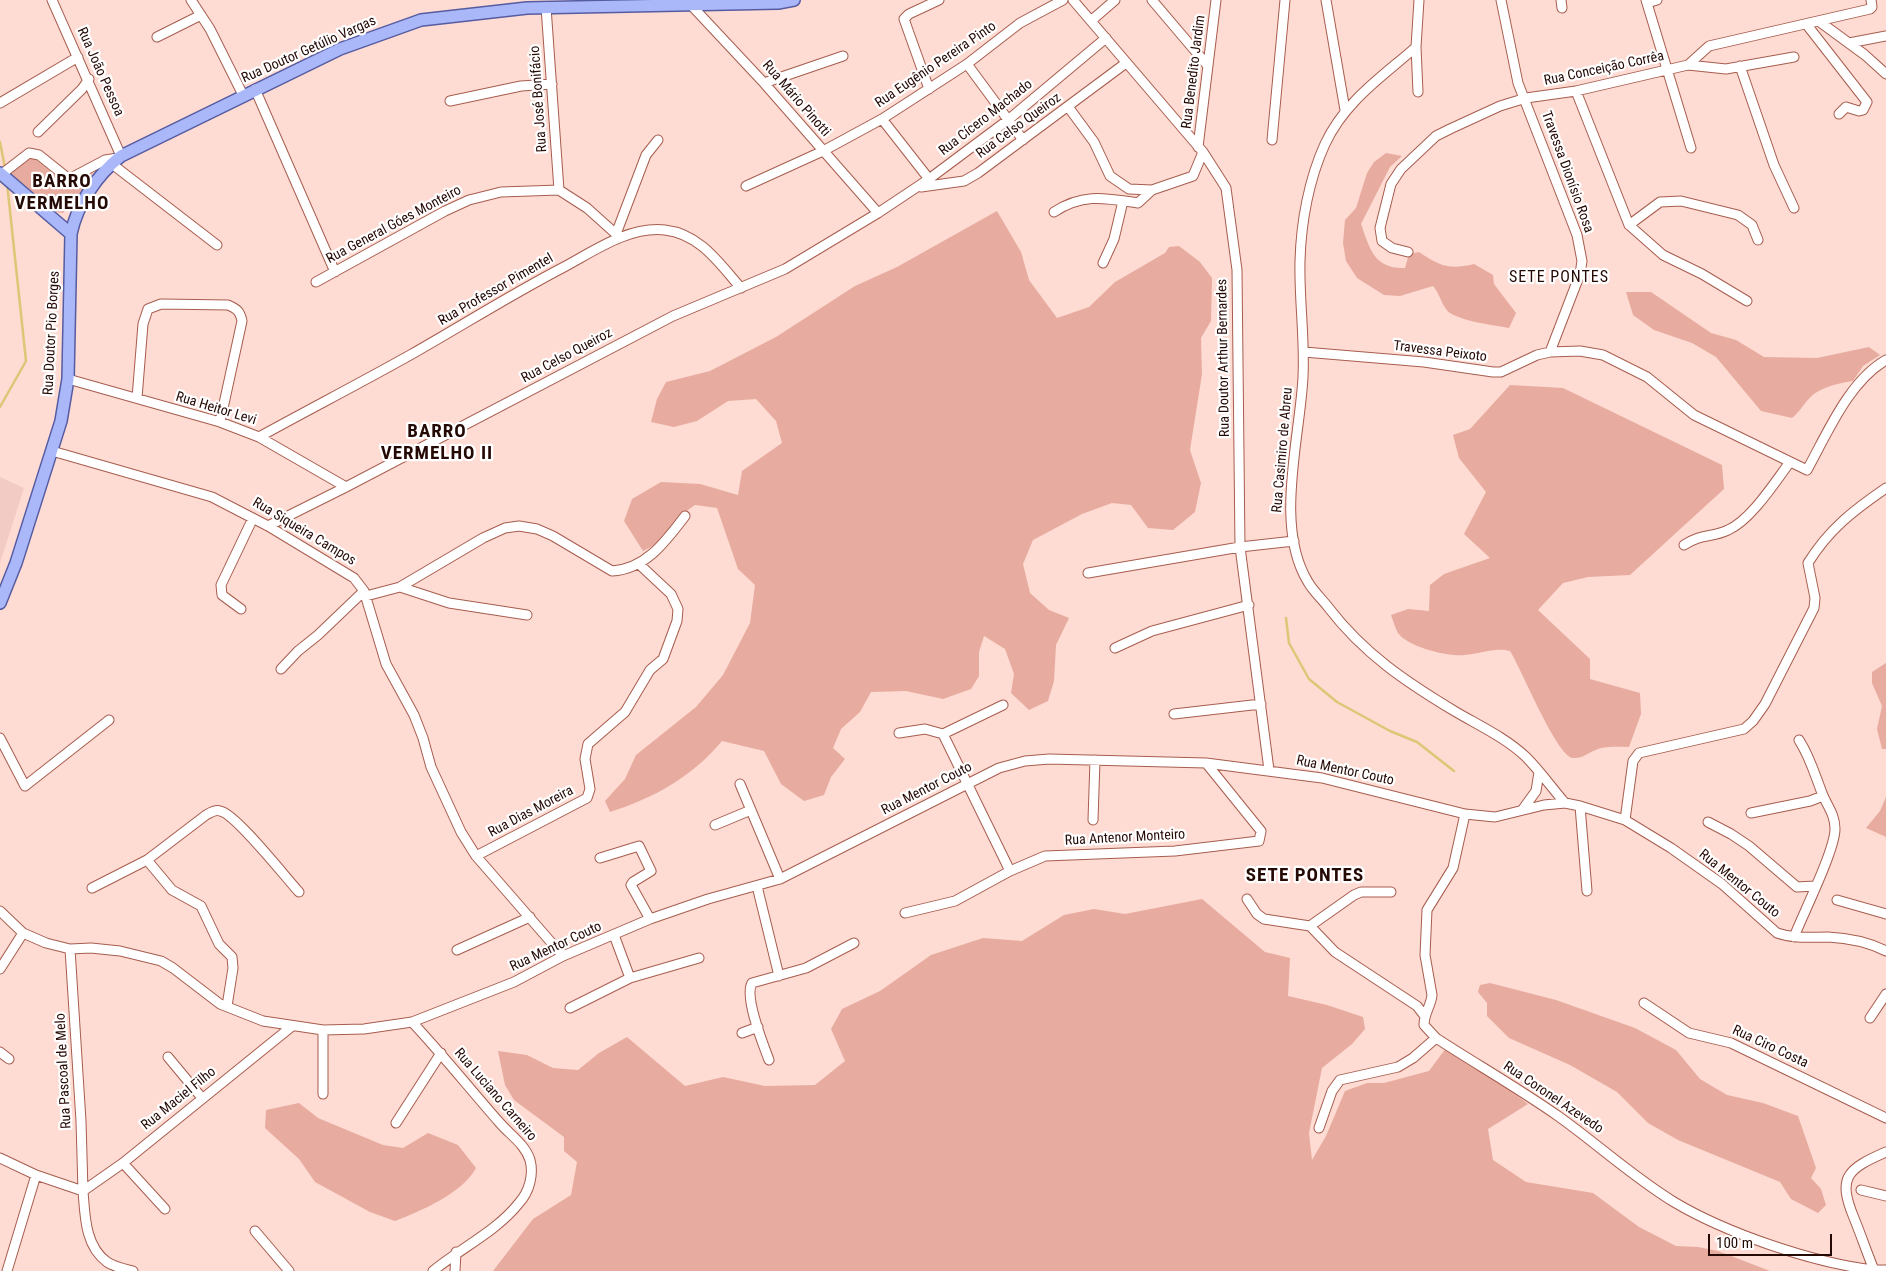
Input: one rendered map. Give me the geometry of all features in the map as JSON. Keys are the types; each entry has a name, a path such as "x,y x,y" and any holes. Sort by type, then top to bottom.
{"main road":[{"name":"Rua Doutor Getúlio Vargas","path":"71,234 74,220 82,203 103,173 117,159 243,95 353,44 421,20 524,4 546,7 691,5 794,0"},
{"path":"4,174 71,234"},
{"name":"Rua Doutor Pio Borges","path":"0,603 16,563 61,421 68,379 71,234"}],"street":[{"name":"Rua João Pessoa","path":"52,0 89,79 117,159"},
{"path":"191,0 201,14 243,95"},
{"path":"929,89 904,22 906,16 921,4 940,0"},
{"name":"Rua Eugênio Pereira Pinto","path":"746,186 823,151 882,119 967,64 1020,23 1063,0"},
{"name":"Rua Doutor Arthur Bernardes","path":"1072,0 1092,20 1200,150 1226,188 1237,270 1240,547 1269,770"},
{"path":"1092,20 1115,0"},
{"path":"1152,0 1208,66"},
{"name":"Rua Benedito Jardim","path":"1152,190 1194,176 1200,150 1216,0"},
{"path":"1272,140 1285,0"},
{"path":"1326,0 1346,110"},
{"path":"1418,92 1416,47 1419,0"},
{"name":"Travessa Dionísio Rosa","path":"1500,0 1518,83 1526,98 1577,235 1582,261 1580,274 1550,352"},
{"path":"1657,0 1647,2 1691,148"},
{"path":"1688,65 1709,46 1820,22 1871,4"},
{"name":"Rua Mário Pinotti","path":"691,5 764,83 878,213"},
{"name":"Rua José Bonifácio","path":"546,7 559,190"},
{"path":"157,37 201,14"},
{"path":"1820,22 1886,74"},
{"path":"1807,25 1867,102 1863,110 1860,111 1846,107 1839,114"},
{"path":"1849,43 1886,36"},
{"name":"Rua Cícero Machado","path":"878,213 917,187 1008,120 1106,38"},
{"name":"Rua Casimiro de Abreu","path":"1416,47 1364,90 1346,110 1326,142 1315,169 1302,230 1300,260 1304,352 1302,402 1290,501 1294,541 1308,582 1342,626 1374,657 1405,680 1504,741 1526,757 1565,803"},
{"path":"764,83 843,56"},
{"path":"0,103 78,57"},
{"name":"Rua Conceição Corrêa","path":"1408,252 1385,245 1379,235 1384,203 1391,184 1401,169 1436,136 1500,106 1526,98 1576,90 1688,65 1726,69 1794,57"},
{"name":"Rua Celso Queiroz","path":"917,187 964,181 1068,108 1126,63"},
{"path":"967,64 1023,140"},
{"path":"1740,66 1774,166 1794,208"},
{"path":"38,132 82,89 89,79"},
{"path":"450,101 521,86 552,84"},
{"path":"256,89 335,272"},
{"path":"1576,90 1629,225 1664,255 1702,274 1747,301"},
{"path":"1068,108 1094,142 1110,176 1129,189 1152,190"},
{"path":"882,119 928,179"},
{"path":"559,190 587,208 616,236 646,155 658,140"},
{"name":"Rua Doutor Getúlio Vargas","path":"4,174 29,153 34,153 69,179 105,160 117,159"},
{"path":"117,159 216,245"},
{"name":"Rua General Góes Monteiro","path":"316,282 469,200 501,192 559,190"},
{"path":"1054,212 1069,202 1089,198 1138,202 1152,190"},
{"path":"1103,263 1114,238 1123,201"},
{"path":"1629,225 1660,202 1682,201 1738,214 1752,225 1758,240"},
{"name":"Rua Celso Queiroz","path":"268,526 673,316 785,269 878,213"},
{"name":"Rua Professor Pimentel","path":"259,437 412,354 616,236 653,229 683,233 697,240 709,251 741,288"},
{"path":"137,398 143,324 148,308 161,304 228,305 237,308 241,313 242,321 220,422"},
{"name":"Travessa Peixoto","path":"1304,352 1424,362 1493,372 1510,369 1537,355 1550,352 1580,351 1602,355 1647,377 1694,415 1807,470 1844,403 1876,366 1886,360"},
{"name":"Rua Heitor Levi","path":"68,379 220,422 259,437 346,487"},
{"name":"Rua Siqueira Campos","path":"52,451 212,497 268,526 354,578 365,594 386,664 414,716 423,738 431,767 461,832 476,856 563,956"},
{"path":"1684,545 1702,535 1727,531 1734,526 1761,501 1790,462"},
{"path":"1624,820 1633,761 1639,753 1729,734 1744,729 1753,721 1765,704 1814,608 1815,598 1808,563 1817,548 1850,512 1886,488"},
{"path":"281,669 298,651 365,594 400,587 483,538 512,527 537,529 553,536 612,571 640,565 665,541 685,516"},
{"path":"241,609 222,595 221,585 253,518"},
{"path":"1088,573 1240,547 1294,541"},
{"name":"Rua Dias Moreira","path":"476,856 587,798 590,789 585,759 588,744 625,712 650,670 663,659 677,621 675,601 640,565"},
{"path":"400,587 449,603 527,615"},
{"path":"1114,648 1152,631 1249,605"},
{"path":"1174,714 1261,704"},
{"path":"899,733 925,729 943,734 1003,705"},
{"path":"0,738 25,786 109,720"},
{"path":"943,734 1010,871"},
{"path":"1794,937 1830,852 1835,830 1833,812 1823,796 1811,761 1799,740"},
{"name":"Rua Mentor Couto","path":"0,911 23,934 46,944 70,950 91,948 120,951 161,961 179,972 220,1004 263,1021 291,1027 324,1030 364,1029 412,1022 514,982 563,956 650,919 716,897 780,879 853,844 1000,768 1025,761 1049,759 1206,763 1269,770 1322,778 1466,814 1495,817 1523,809 1565,803 1580,806 1624,820 1671,848 1722,884 1769,928 1777,933 1794,937 1831,938 1867,942 1886,951"},
{"path":"1093,820 1095,760"},
{"name":"Rua Antenor Monteiro","path":"905,913 955,901 1010,871 1045,856 1175,851 1260,840 1261,831 1206,763"},
{"path":"1523,809 1536,791 1539,772"},
{"path":"740,784 780,879"},
{"path":"1751,812 1810,801 1823,796"},
{"path":"1580,806 1587,891"},
{"path":"715,825 751,810"},
{"path":"92,888 147,860 206,815 220,811 235,820 298,892"},
{"path":"1246,899 1257,914 1264,919 1310,926 1335,952 1417,1006 1424,1015 1432,1001 1426,955 1427,910 1453,868 1466,814"},
{"path":"1708,822 1749,846 1797,887 1814,886"},
{"path":"600,858 639,846 651,871 632,882 631,886 650,919"},
{"path":"147,860 172,890 201,906 219,944 232,957 234,968 227,1006"},
{"path":"758,886 778,976"},
{"path":"1310,926 1361,892 1391,892"},
{"path":"1837,900 1886,914"},
{"path":"457,950 530,917"},
{"path":"0,969 23,934"},
{"path":"614,935 630,978"},
{"path":"769,1060 758,1027 750,986 756,981 778,976 821,961 854,943"},
{"name":"Rua Pascoal de Melo","path":"70,950 81,1112 83,1191 88,1230 93,1246 108,1263"},
{"path":"570,1008 630,978 699,958"},
{"path":"1870,1018 1886,994"},
{"name":"Rua Ciro Costa","path":"1644,1003 1689,1033 1731,1043 1886,1118"},
{"name":"Rua Coronel Azevedo","path":"1424,1015 1424,1025 1436,1038 1555,1114 1680,1205 1776,1246 1851,1267 1886,1270"},
{"name":"Rua Luciano Carneiro","path":"412,1022 501,1124 522,1145 530,1158 532,1170 528,1188 520,1203 501,1223 456,1252 433,1271"},
{"name":"Rua Maciel Filho","path":"83,1191 123,1163 291,1027"},
{"path":"742,1034 758,1027"},
{"path":"323,1094 324,1030"},
{"path":"1319,1128 1332,1091 1340,1080 1398,1067 1413,1058 1436,1038"},
{"path":"0,1052 9,1059"},
{"path":"396,1123 441,1053"},
{"path":"168,1057 202,1098"},
{"path":"1874,1270 1847,1204 1844,1188 1856,1167 1886,1152"},
{"path":"0,1158 36,1175 83,1191"},
{"path":"123,1163 165,1209"},
{"path":"7,1271 36,1175"},
{"path":"1861,1190 1886,1196"},
{"path":"255,1231 289,1271"},
{"path":"455,1271 456,1252"},
{"path":"102,1271 108,1263 133,1271"}],"shaded area":[{"path":"1386,153 1402,156 1390,167 1361,224 1367,242 1375,256 1386,265 1405,268 1409,254 1419,252 1445,266 1458,267 1474,264 1493,275 1494,284 1516,313 1509,328 1457,317 1446,309 1433,286 1400,296 1384,295 1357,278 1346,261 1343,243 1345,220 1356,208 1367,173 1374,162"},
{"path":"29,154 65,183 93,173 73,204 63,213 47,208 40,203 9,173"},
{"path":"997,211 1021,252 1029,280 1057,318 1089,307 1115,282 1165,253 1169,247 1179,246 1200,262 1212,278 1211,321 1201,338 1202,374 1190,450 1201,483 1195,512 1173,530 1148,528 1131,505 1112,503 1082,514 1033,540 1023,564 1030,593 1049,610 1069,618 1056,645 1054,681 1048,701 1029,710 1011,693 1014,674 1005,649 984,636 979,652 979,676 971,689 943,699 906,691 871,692 860,712 841,729 833,748 845,759 831,777 824,795 804,801 781,784 764,751 722,741 698,765 671,785 642,800 610,812 605,801 625,779 636,755 696,707 723,675 750,623 755,585 738,569 717,508 695,505 688,510 663,541 643,551 624,521 632,499 661,482 700,484 738,495 742,471 782,443 776,421 756,399 728,401 697,421 674,427 651,422 657,399 666,382 710,371 776,337 855,286 897,267"},
{"path":"1626,292 1651,292 1711,333 1736,340 1764,357 1817,358 1869,347 1880,355 1863,366 1853,381 1818,391 1792,418 1761,411 1716,357 1692,343 1654,330 1633,315"},
{"path":"1510,385 1563,388 1722,465 1724,489 1630,575 1588,577 1563,583 1538,610 1590,659 1590,679 1640,693 1641,714 1629,747 1602,748 1573,758 1566,754 1549,728 1510,651 1498,650 1457,655 1439,653 1419,647 1410,643 1398,633 1391,615 1408,609 1429,611 1430,585 1444,574 1490,558 1464,534 1486,492 1459,458 1453,435 1470,429"},
{"path":"0,477 24,488 0,563"},
{"path":"1886,663 1886,749 1882,749 1877,729 1882,706 1872,683 1872,672"},
{"path":"1886,797 1886,837 1866,828 1880,811"},
{"path":"1202,899 1265,952 1290,958 1288,996 1327,1005 1363,1017 1365,1029 1352,1044 1322,1068 1309,1133 1312,1160 1326,1136 1345,1091 1367,1083 1384,1083 1429,1071 1449,1044 1528,1104 1488,1129 1493,1160 1526,1182 1593,1193 1639,1227 1676,1246 1698,1247 1718,1251 1770,1271 493,1271 533,1219 571,1195 577,1162 564,1151 564,1137 514,1100 505,1085 498,1051 527,1055 553,1068 578,1070 599,1053 627,1037 685,1086 723,1077 765,1086 815,1085 845,1061 831,1029 842,1009 880,991 931,955 983,938 1022,941 1064,915 1094,909 1125,914"},
{"path":"1490,983 1556,1000 1635,1028 1676,1050 1700,1079 1727,1095 1763,1103 1798,1116 1816,1168 1811,1178 1821,1189 1826,1205 1818,1213 1791,1199 1780,1182 1678,1140 1648,1123 1617,1092 1570,1065 1509,1038 1487,1016 1487,1003 1478,992 1480,985"},
{"path":"299,1103 318,1118 383,1145 403,1148 428,1133 458,1145 476,1168 470,1177 452,1193 405,1217 395,1221 370,1212 315,1182 299,1159 265,1128 266,1110"}],"waterway":[{"path":"0,142 5,168"},
{"path":"0,407 26,361 7,183"},
{"path":"1286,618 1289,643 1309,679 1337,702 1390,731 1417,742 1454,771"}],"district":[{"name":"BARRO VERMELHO","path":"62,193"},
{"name":"SETE PONTES","path":"1559,278"},
{"name":"BARRO VERMELHO II","path":"437,443"},
{"name":"SETE PONTES","path":"1305,876"}]}
